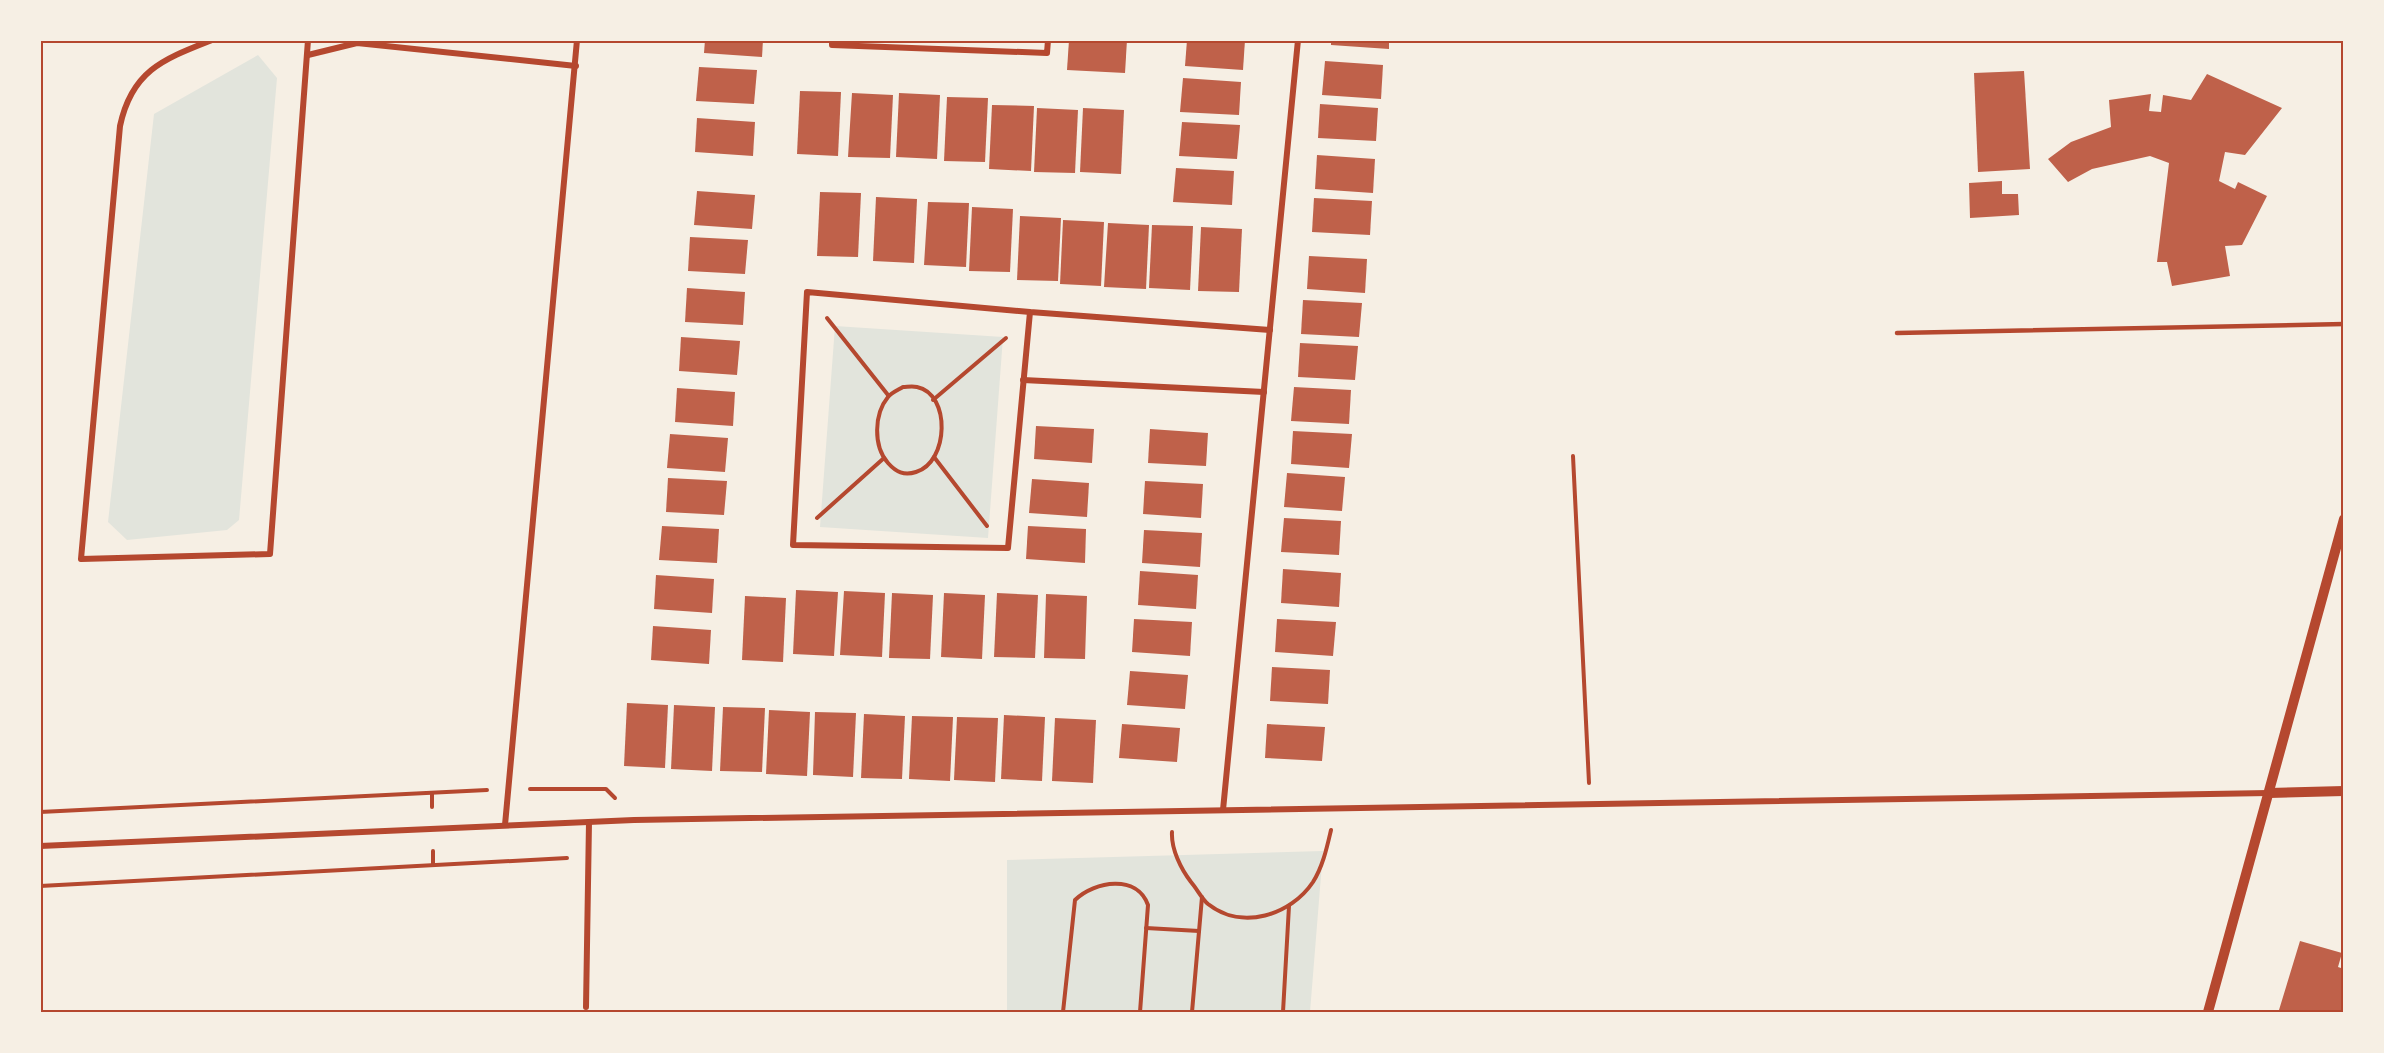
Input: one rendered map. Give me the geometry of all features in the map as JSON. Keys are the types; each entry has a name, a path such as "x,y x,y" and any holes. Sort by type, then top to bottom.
{"street":[{"path":"212,40 158,64 144,75 124,106 120,126 81,559 270,554 308,40"},
{"path":"505,825 577,40"},
{"path":"832,40 832,45 1047,53 1048,40"},
{"path":"1223,810 1298,40"},
{"path":"308,55 357,43 576,66"},
{"path":"1030,315 1008,548 793,545 807,292 1030,315 1270,330"},
{"path":"1023,380 1264,392"},
{"path":"2208,1012 2343,519"},
{"path":"40,846 634,820 2343,791"},
{"path":"586,1007 589,822"}],"lane":[{"path":"1896,333 2343,324"}],"path":[{"path":"807,292 888,395"},
{"path":"933,400 1030,315"},
{"path":"903,387 918,387 928,393 938,407 942,426 940,445 931,464 907,474 894,470 884,458 877,428 881,410 888,395 903,387"},
{"path":"1573,456 1590,804"},
{"path":"934,457 1004,548"},
{"path":"793,540 884,458"},
{"path":"40,812 508,789 606,789 634,820"},
{"path":"1173,811 1171,842 1185,874 1208,904 1228,916 1262,918 1289,906 1312,882 1325,856 1336,808"},
{"path":"40,886 588,857"},
{"path":"1063,1012 1075,900 1100,885 1120,883 1134,887 1144,895 1148,905 1140,1012"},
{"path":"1192,1012 1202,896"},
{"path":"1283,1012 1289,906"},
{"path":"1146,928 1199,931"}],"shaded area":[{"path":"258,55 277,78 239,520 227,530 127,540 108,522 154,114"},
{"path":"835,326 1003,337 988,538 820,527"},
{"path":"1323,851 1310,1012 1007,1012 1007,860"}],"building":[{"path":"705,40 763,40 762,57 704,53"},
{"path":"1069,40 1127,40 1125,73 1067,70"},
{"path":"1187,40 1245,40 1243,70 1185,66"},
{"path":"1331,40 1389,40 1389,49 1331,45"},
{"path":"1325,61 1383,65 1381,99 1322,95"},
{"path":"699,67 757,70 754,104 696,101"},
{"path":"2024,71 2030,169 1978,172 1974,73"},
{"path":"2207,74 2282,108 2245,155 2225,152 2219,181 2235,189 2238,182 2267,196 2242,245 2225,246 2230,276 2172,286 2167,262 2157,262 2169,163 2150,156 2092,169 2068,182 2048,159 2071,142 2111,127 2109,100 2151,94 2149,111 2161,112 2163,95 2191,100"},
{"path":"1183,78 1241,82 1239,115 1180,112"},
{"path":"800,91 841,92 838,156 797,154"},
{"path":"852,93 893,95 890,158 848,157"},
{"path":"899,93 940,95 937,159 896,157"},
{"path":"947,97 988,98 985,162 944,161"},
{"path":"1320,104 1378,108 1376,141 1318,138"},
{"path":"992,105 1034,106 1031,171 989,169"},
{"path":"1037,108 1078,110 1075,173 1034,172"},
{"path":"1083,108 1124,110 1121,174 1080,172"},
{"path":"697,118 755,122 753,156 695,152"},
{"path":"1182,122 1240,125 1237,159 1179,156"},
{"path":"1317,155 1375,159 1373,193 1315,189"},
{"path":"1176,168 1234,171 1232,205 1173,202"},
{"path":"2002,181 2002,194 2018,194 2019,215 1970,218 1969,183"},
{"path":"697,191 755,195 752,229 694,225"},
{"path":"820,192 861,193 858,257 817,256"},
{"path":"876,197 917,199 914,263 873,261"},
{"path":"1314,198 1372,201 1370,235 1312,232"},
{"path":"928,202 969,203 966,267 924,265"},
{"path":"972,207 1013,209 1010,272 969,271"},
{"path":"1020,216 1061,218 1058,281 1017,280"},
{"path":"1063,220 1104,222 1101,286 1060,284"},
{"path":"1108,223 1149,225 1146,289 1104,287"},
{"path":"1152,225 1193,226 1190,290 1149,288"},
{"path":"1201,227 1242,229 1239,292 1198,291"},
{"path":"690,237 748,240 745,274 688,271"},
{"path":"1309,256 1367,259 1365,293 1307,289"},
{"path":"687,288 745,292 743,325 685,322"},
{"path":"1303,300 1362,303 1359,337 1301,334"},
{"path":"681,337 740,341 737,375 679,371"},
{"path":"1300,343 1358,346 1355,380 1298,377"},
{"path":"1294,387 1351,390 1349,424 1291,421"},
{"path":"677,388 735,392 733,426 675,422"},
{"path":"1036,426 1094,429 1092,463 1034,459"},
{"path":"1150,429 1208,433 1206,466 1148,463"},
{"path":"1293,431 1352,434 1349,468 1291,464"},
{"path":"670,434 728,438 725,472 667,468"},
{"path":"1287,473 1345,477 1342,511 1284,507"},
{"path":"668,478 727,481 724,515 666,512"},
{"path":"1032,479 1089,483 1087,517 1029,513"},
{"path":"1145,481 1203,484 1201,518 1143,514"},
{"path":"1284,518 1341,521 1339,555 1281,552"},
{"path":"662,526 719,529 717,563 659,560"},
{"path":"1028,526 1086,529 1085,563 1026,559"},
{"path":"1144,530 1202,533 1200,567 1142,563"},
{"path":"1283,569 1341,573 1339,607 1281,603"},
{"path":"1140,571 1198,575 1196,609 1138,605"},
{"path":"656,575 714,579 712,613 654,609"},
{"path":"796,590 838,592 834,656 793,654"},
{"path":"844,591 885,593 882,657 840,655"},
{"path":"892,593 933,595 930,659 889,658"},
{"path":"944,593 985,595 982,659 941,657"},
{"path":"997,593 1038,595 1035,658 994,657"},
{"path":"1046,594 1087,596 1085,659 1044,658"},
{"path":"745,596 786,598 783,662 742,660"},
{"path":"1134,619 1192,622 1190,656 1132,652"},
{"path":"1277,619 1336,622 1333,656 1275,652"},
{"path":"653,626 711,630 709,664 651,660"},
{"path":"1272,667 1330,670 1328,704 1270,701"},
{"path":"1130,671 1188,675 1185,709 1127,705"},
{"path":"627,703 668,705 665,768 624,766"},
{"path":"674,705 715,707 712,771 671,769"},
{"path":"723,707 765,708 762,772 720,771"},
{"path":"769,710 810,712 807,776 766,774"},
{"path":"815,712 856,713 853,777 813,775"},
{"path":"864,714 905,716 902,779 861,778"},
{"path":"1004,715 1045,717 1042,781 1001,779"},
{"path":"912,716 953,717 950,781 909,779"},
{"path":"957,717 998,718 995,782 954,780"},
{"path":"1055,718 1096,720 1093,783 1052,781"},
{"path":"1122,724 1180,728 1177,762 1119,758"},
{"path":"1267,724 1325,727 1322,761 1265,758"},
{"path":"2300,941 2342,953 2338,967 2344,969 2344,1012 2279,1010"}]}
